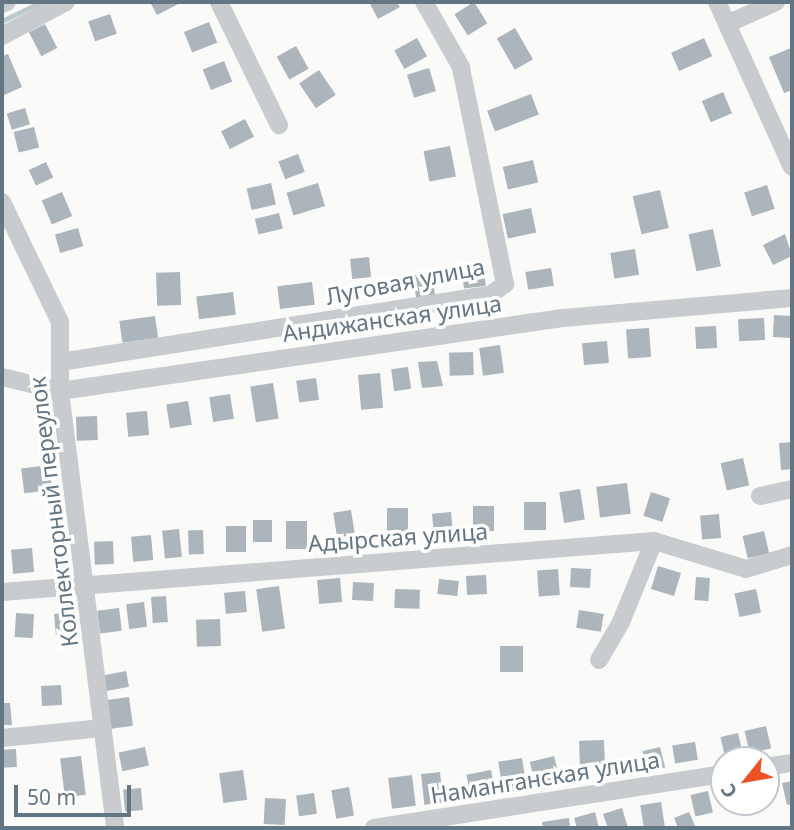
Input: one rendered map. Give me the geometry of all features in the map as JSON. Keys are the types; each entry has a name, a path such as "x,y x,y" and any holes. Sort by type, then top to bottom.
{"street":[{"path":"2,4 7,2"},
{"path":"2,36 66,2"},
{"path":"219,2 279,125"},
{"name":"Луговая улица","path":"61,362 490,295 505,284 461,66 424,2"},
{"path":"718,2 792,167"},
{"path":"727,24 776,2"},
{"name":"Коллекторный переулок","path":"2,202 60,322 60,391 115,828"},
{"name":"Андижанская улица","path":"2,377 60,391 563,318 792,298"},
{"path":"760,496 792,489"},
{"path":"599,660 621,622 654,541"},
{"name":"Адырская улица","path":"2,592 654,541 746,569 792,555"},
{"path":"2,738 103,728"},
{"name":"Наманганская улица","path":"374,828 710,776"}],"building":[{"path":"150,2 182,2 157,15"},
{"path":"369,2 397,2 400,7 378,19"},
{"path":"474,2 487,23 468,35 454,14"},
{"path":"110,14 117,34 95,41 88,21"},
{"path":"209,22 217,42 192,53 184,32"},
{"path":"45,24 57,48 41,56 29,32"},
{"path":"515,28 533,59 515,70 497,38"},
{"path":"417,38 427,56 404,69 394,51"},
{"path":"704,38 712,56 679,71 671,53"},
{"path":"296,46 309,69 289,79 277,57"},
{"path":"791,48 792,90 784,93 769,57"},
{"path":"8,54 22,87 2,96 2,56"},
{"path":"224,61 232,81 211,90 203,70"},
{"path":"429,68 436,91 414,98 407,75"},
{"path":"319,70 336,95 316,108 299,83"},
{"path":"723,92 732,113 711,122 702,101"},
{"path":"531,94 539,115 495,131 487,111"},
{"path":"25,108 30,124 12,130 7,114"},
{"path":"245,119 254,137 230,149 221,131"},
{"path":"34,127 39,147 19,152 14,132"},
{"path":"450,146 456,176 429,182 423,151"},
{"path":"298,154 305,172 285,179 278,162"},
{"path":"533,160 538,182 508,189 503,167"},
{"path":"46,162 53,177 36,185 29,170"},
{"path":"271,183 276,204 252,210 247,189"},
{"path":"318,183 325,206 293,216 286,193"},
{"path":"767,185 775,209 752,216 744,192"},
{"path":"660,190 669,228 641,234 633,196"},
{"path":"62,192 72,216 52,225 42,201"},
{"path":"531,208 536,232 508,238 503,214"},
{"path":"279,213 283,229 259,235 255,219"},
{"path":"78,228 83,246 60,253 55,235"},
{"path":"713,229 721,266 696,271 689,234"},
{"path":"785,234 792,256 773,265 763,245"},
{"path":"635,249 639,275 614,279 610,253"},
{"path":"369,257 371,277 352,279 350,259"},
{"path":"483,263 486,286 464,289 461,266"},
{"path":"551,268 554,286 528,290 525,272"},
{"path":"180,272 181,305 157,306 156,273"},
{"path":"431,272 435,295 416,298 412,275"},
{"path":"312,282 315,305 280,309 277,286"},
{"path":"233,292 236,315 199,319 196,297"},
{"path":"774,315 792,316 791,338 773,337"},
{"path":"155,316 158,338 122,343 119,321"},
{"path":"764,318 765,340 739,341 738,319"},
{"path":"716,326 717,348 696,349 695,327"},
{"path":"649,328 651,357 628,359 626,330"},
{"path":"607,341 609,363 584,365 582,343"},
{"path":"500,345 504,373 483,376 479,348"},
{"path":"473,352 474,375 450,376 449,353"},
{"path":"437,361 443,386 422,388 418,362"},
{"path":"408,367 411,389 394,391 391,369"},
{"path":"380,373 383,408 361,410 358,375"},
{"path":"316,378 319,400 299,403 296,381"},
{"path":"273,383 279,419 256,422 250,387"},
{"path":"230,394 234,419 213,422 209,397"},
{"path":"188,401 192,425 170,428 166,404"},
{"path":"147,411 149,435 128,437 126,413"},
{"path":"97,416 98,440 77,441 76,417"},
{"path":"792,442 792,469 781,470 779,443"},
{"path":"743,458 749,485 727,490 721,463"},
{"path":"49,465 52,490 24,493 21,468"},
{"path":"627,483 631,514 600,518 596,487"},
{"path":"580,489 585,520 564,523 559,492"},
{"path":"651,492 670,498 662,522 643,516"},
{"path":"524,502 546,502 546,530 524,530"},
{"path":"473,506 494,506 494,531 473,531"},
{"path":"387,508 408,508 408,536 387,536"},
{"path":"351,510 355,535 337,538 333,513"},
{"path":"451,512 453,535 434,537 432,514"},
{"path":"719,514 721,538 702,540 700,516"},
{"path":"253,520 272,520 272,542 253,542"},
{"path":"286,521 307,521 307,549 286,549"},
{"path":"226,526 246,526 246,552 226,552"},
{"path":"179,529 182,557 165,559 162,531"},
{"path":"203,530 204,554 189,555 188,531"},
{"path":"764,531 769,553 748,558 743,536"},
{"path":"151,535 153,560 133,562 131,537"},
{"path":"113,541 114,564 95,565 94,542"},
{"path":"32,548 34,572 13,574 11,550"},
{"path":"658,566 681,573 674,596 651,589"},
{"path":"571,568 591,569 590,588 570,587"},
{"path":"558,569 560,595 539,596 537,570"},
{"path":"486,575 487,594 467,595 466,576"},
{"path":"696,577 710,578 708,601 694,600"},
{"path":"340,578 342,602 319,604 317,580"},
{"path":"439,579 459,581 457,596 437,594"},
{"path":"353,582 374,583 373,601 352,600"},
{"path":"279,586 285,629 262,632 256,589"},
{"path":"395,589 420,590 419,609 394,608"},
{"path":"756,589 761,612 739,617 734,594"},
{"path":"245,591 247,612 226,614 224,593"},
{"path":"166,596 168,622 153,623 151,597"},
{"path":"144,602 147,627 129,629 126,604"},
{"path":"119,608 122,631 100,634 97,611"},
{"path":"579,610 604,614 601,632 576,628"},
{"path":"76,612 78,633 56,635 54,614"},
{"path":"16,613 34,614 33,638 15,637"},
{"path":"220,619 221,646 197,647 196,620"},
{"path":"500,646 523,646 523,672 500,672"},
{"path":"126,671 129,687 106,691 103,675"},
{"path":"61,685 62,705 42,706 41,686"},
{"path":"129,697 133,726 111,729 107,700"},
{"path":"2,703 10,703 12,725 2,725"},
{"path":"766,726 771,746 748,746 745,731"},
{"path":"738,733 741,746 723,746 720,737"},
{"path":"604,740 605,764 580,765 579,741"},
{"path":"695,742 698,760 675,763 672,746"},
{"path":"145,747 149,766 123,771 119,753"},
{"path":"660,747 665,767 648,772 643,751"},
{"path":"16,749 17,767 3,768 2,750"},
{"path":"81,756 86,795 65,797 60,759"},
{"path":"554,756 561,784 537,790 530,762"},
{"path":"522,758 527,789 503,792 498,762"},
{"path":"243,770 247,800 223,803 219,773"},
{"path":"491,770 495,790 470,794 466,775"},
{"path":"440,772 443,803 424,805 421,774"},
{"path":"412,775 416,806 392,809 388,778"},
{"path":"792,781 792,804 787,805 782,783"},
{"path":"349,787 354,816 336,819 331,790"},
{"path":"141,788 143,810 125,811 123,790"},
{"path":"708,791 710,813 695,816 690,795"},
{"path":"314,793 317,814 299,816 296,796"},
{"path":"265,798 286,799 285,825 264,824"},
{"path":"661,802 665,826 644,828 640,805"},
{"path":"622,808 628,828 608,828 603,814"},
{"path":"595,812 599,828 577,828 574,818"},
{"path":"689,812 696,828 678,828 674,818"},
{"path":"569,818 570,828 543,828 542,822"}],"waterway":[{"path":"2,21 41,2"}]}
